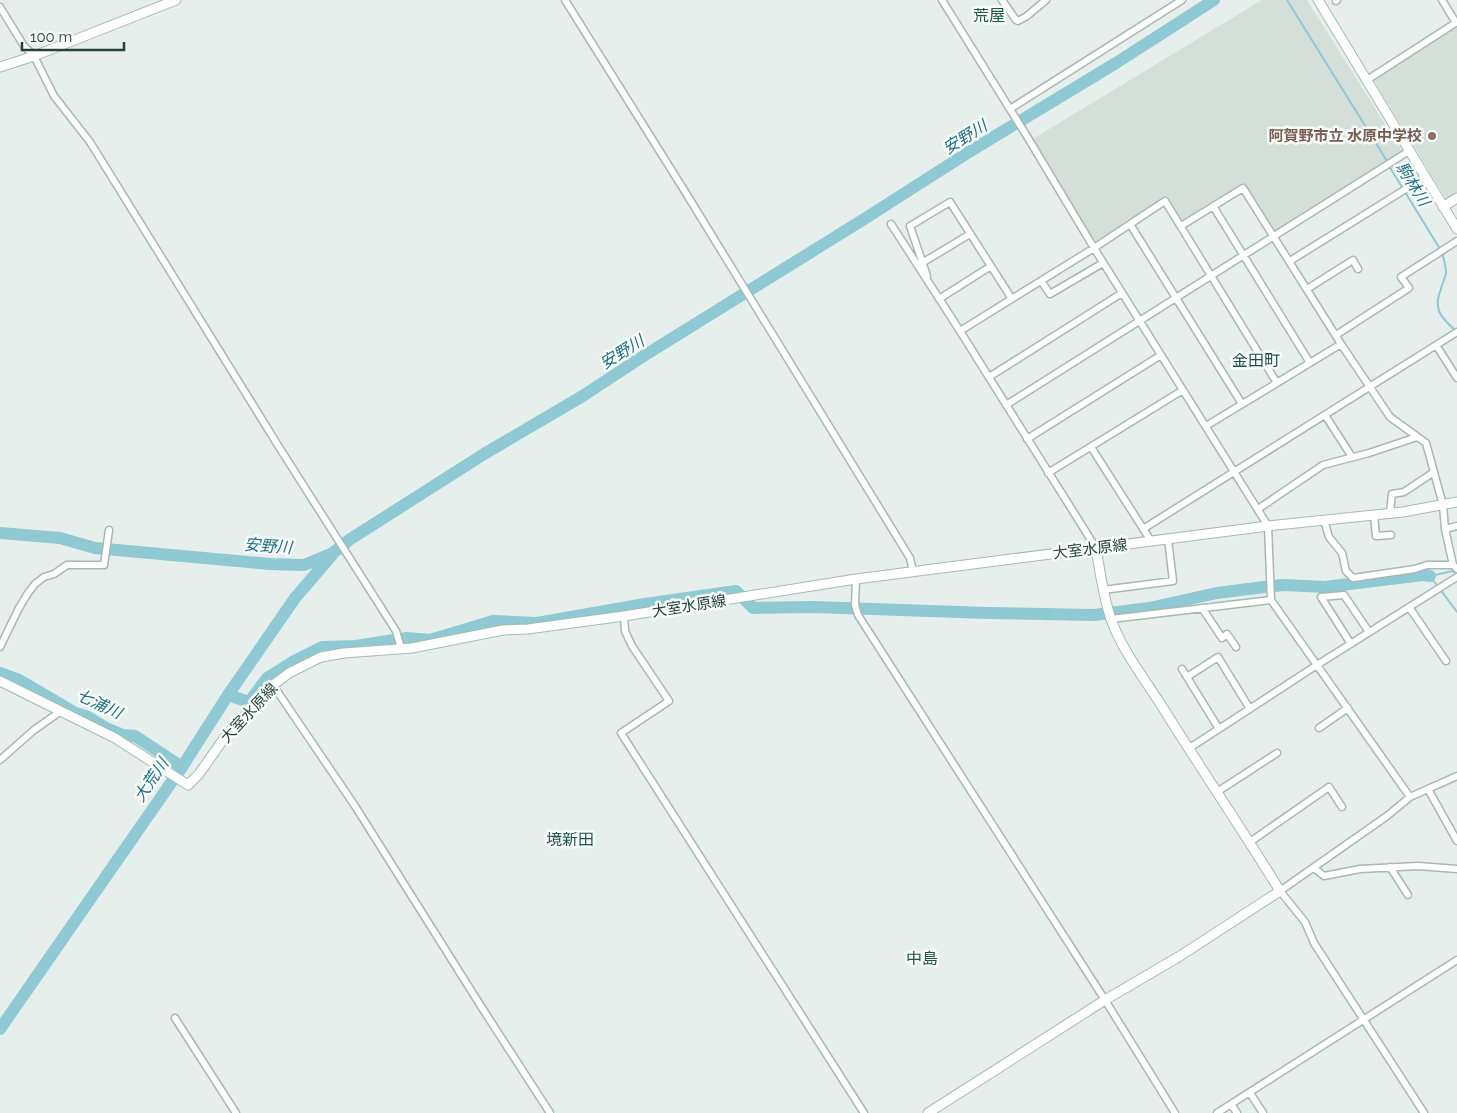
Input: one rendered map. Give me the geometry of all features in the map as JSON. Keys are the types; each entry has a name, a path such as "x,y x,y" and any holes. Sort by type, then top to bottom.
{"main road":[{"path":"0,67 34,56 176,0"},
{"path":"1318,0 1443,207 1456,224"},
{"path":"1443,207 1457,198"},
{"name":"大室水原線","path":"0,681 115,738 188,785 199,774 225,737 273,685 289,673 321,657 344,652 383,651 400,646 412,648 503,630 528,629 624,616 856,579 1268,526 1390,513 1457,502"},
{"path":"928,1113 1105,1000 1180,956 1280,891 1125,649 1111,619 1103,590 1096,548"}],"street":[{"path":"565,0 910,558 913,572"},
{"path":"942,0 1268,526 1271,600 1410,797"},
{"path":"1002,0 1018,21 1046,0"},
{"path":"1010,110 1182,0"},
{"path":"1367,80 1456,22 1442,0"},
{"path":"0,7 24,46 34,56 54,96 90,142 398,636 400,646"},
{"path":"1006,405 1409,151"},
{"path":"1290,261 1425,177"},
{"path":"1181,226 1243,188 1390,418 1426,444 1444,505 1445,529 1455,567 1427,565 1415,569 1353,578 1346,571 1342,553 1329,537 1324,520"},
{"path":"960,331 1094,248 1165,201 1277,383"},
{"path":"929,284 910,226 950,202 1012,299"},
{"path":"1213,206 1310,363"},
{"path":"890,224 960,331 1096,548"},
{"path":"1130,224 1242,404"},
{"path":"922,263 970,234"},
{"path":"1336,335 1409,288 1401,277 1457,241"},
{"path":"1307,288 1352,260 1358,269"},
{"path":"1041,281 1050,294 1103,262"},
{"path":"939,298 991,266"},
{"path":"989,377 1122,293"},
{"path":"1143,529 1457,332"},
{"path":"1206,426 1342,344"},
{"path":"1436,345 1457,378"},
{"path":"1027,439 1161,356"},
{"path":"1048,473 1183,390"},
{"path":"1325,415 1352,457"},
{"path":"1258,510 1323,465 1417,437"},
{"path":"1091,447 1151,541"},
{"path":"1390,513 1392,494 1404,492 1434,472"},
{"path":"1374,515 1376,536 1391,535"},
{"path":"1445,529 1457,526"},
{"path":"0,647 19,608 35,584 67,565 104,565 108,533"},
{"path":"1103,590 1173,581 1168,539"},
{"path":"1188,748 1457,578"},
{"path":"856,579 858,615 1105,1000 1175,1113"},
{"path":"1351,644 1322,597 1344,595 1369,632"},
{"path":"1111,619 1271,600"},
{"path":"1409,607 1446,661"},
{"path":"1202,608 1222,638 1227,634 1236,647"},
{"path":"624,616 625,631 632,646 669,701 621,733 864,1113"},
{"path":"1187,677 1218,657 1250,708"},
{"path":"1182,669 1219,729"},
{"path":"273,685 355,806 550,1113"},
{"path":"1319,728 1348,708"},
{"path":"0,760 34,730 61,711"},
{"path":"1217,792 1277,753"},
{"path":"1424,1113 1314,943 1305,922 1280,891 1387,816 1410,797 1457,776"},
{"path":"1250,842 1329,787 1342,807"},
{"path":"1428,789 1457,841"},
{"path":"1314,868 1324,876 1360,869 1390,867 1418,866 1457,869"},
{"path":"1390,867 1408,895"},
{"path":"1218,1113 1457,960"},
{"path":"175,1018 236,1113"},
{"path":"1250,1093 1263,1113"},
{"path":"1231,1104 1237,1113"}],"shaded area":[{"path":"1262,0 1307,0 1402,151 1275,233 1243,184 1182,222 1166,198 1095,242 1031,140"},
{"name":"阿賀野市立 水原中学校","path":"1457,27 1457,193 1446,199 1373,79"}],"waterway":[{"name":"安野川","path":"0,533 60,538 95,548 270,564 304,565 333,553 349,540 484,454 581,397 1214,0"},
{"name":"駒林川","path":"1287,0 1387,161"},
{"name":"駒林川","path":"1389,166 1440,249"},
{"name":"駒林川","path":"1442,253 1446,273 1439,296 1438,307 1445,321 1455,330"},
{"name":"大荒川","path":"0,1029 182,767 228,695 295,598 332,555"},
{"path":"1457,574 1453,571 1430,576 1457,612"},
{"path":"228,695 249,702 267,678 294,661 322,647 356,646 407,638 430,640 493,621 537,623 645,604 736,591 753,608 814,607 1094,615 1149,608 1217,593 1264,587 1284,585 1325,587 1423,575 1430,576"},
{"name":"七浦川","path":"0,673 19,680 75,713 86,716 106,728 123,735 135,736 182,767"}],"place":[{"name":"阿賀野市立 水原中学校","path":"1432,136"}],"district":[{"name":"荒屋","path":"989,15"},
{"name":"金田町","path":"1256,360"},
{"name":"境新田","path":"570,839"},
{"name":"中島","path":"922,958"}]}
